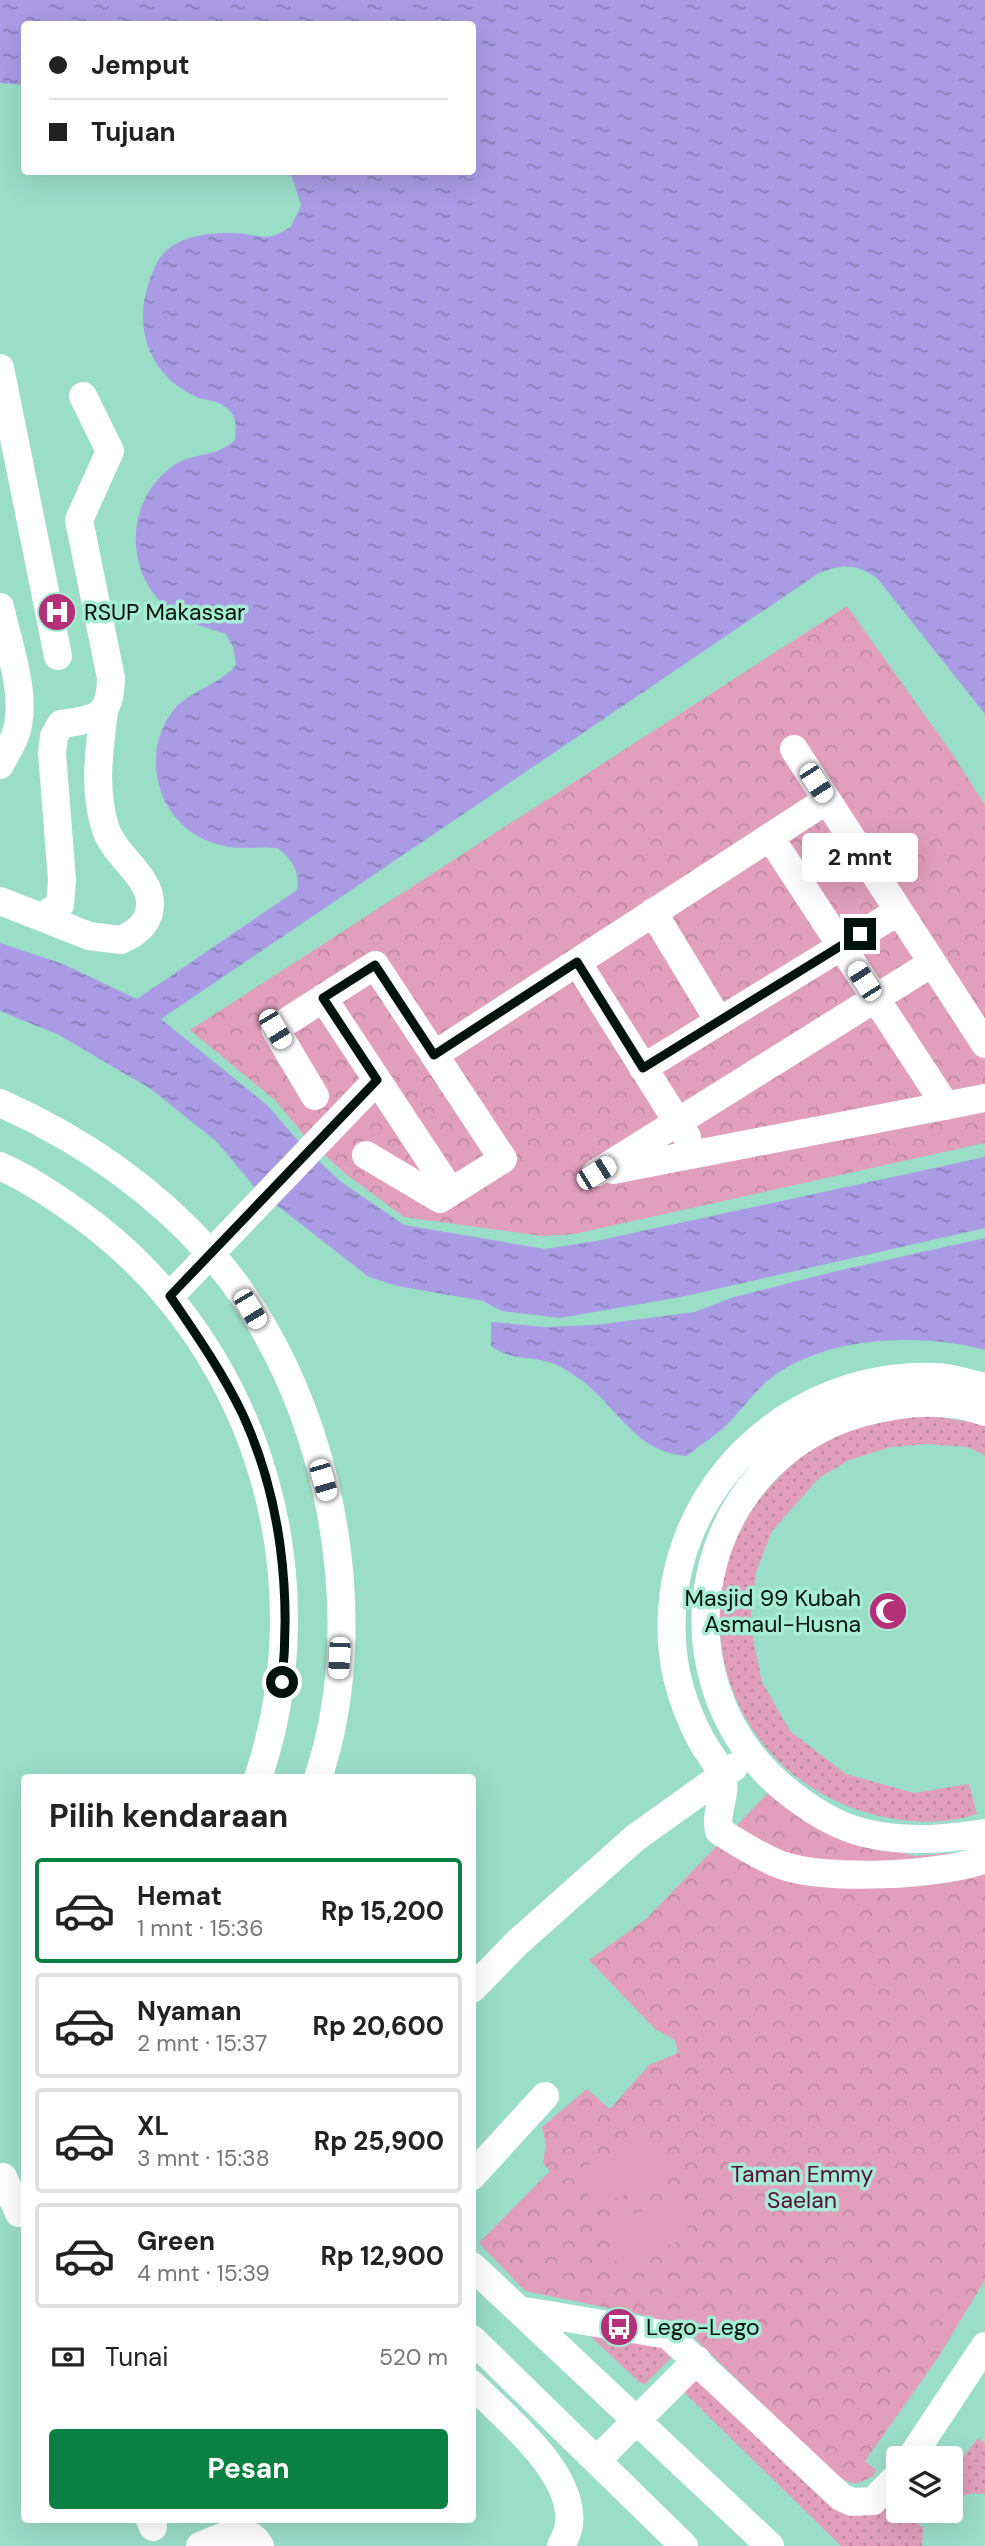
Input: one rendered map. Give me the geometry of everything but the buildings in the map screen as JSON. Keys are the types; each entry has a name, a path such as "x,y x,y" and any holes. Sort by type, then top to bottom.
{"street":[{"path":"0,368 58,656"},
{"path":"41,917 57,910 61,899 52,753 54,736 61,724 88,722 104,711 109,703 111,678 79,520 110,451 83,396"},
{"path":"0,607 16,683 19,717 15,736 0,765"},
{"path":"0,901 89,936 121,940 144,925 150,903 147,889 114,848 106,830 98,784 104,711"},
{"path":"794,749 985,1044"},
{"path":"434,1055 827,800"},
{"path":"770,837 946,1106"},
{"path":"643,1068 899,911"},
{"path":"653,912 719,1021"},
{"path":"577,962 697,1154"},
{"path":"932,963 596,1173 985,1098"},
{"path":"315,1096 275,1029 375,965 503,1159 440,1199 366,1154"},
{"path":"323,998 451,1192"},
{"path":"170,1296 377,1080"},
{"path":"0,1103 83,1144 168,1210 211,1254 240,1293 290,1383 309,1432 330,1504 340,1585 338,1685 327,1750 319,1774"},
{"path":"0,1166 73,1209 117,1243 170,1296 208,1352 243,1415 266,1479 277,1525 282,1561 286,1641 276,1717 259,1774"},
{"path":"864,1874 876,1863 881,1852 877,1839 805,1806 737,1770 699,1737 679,1686 672,1641 675,1585 690,1530 717,1481 765,1431 824,1396 883,1380 940,1377 985,1387"},
{"path":"985,1412 967,1405 898,1402 832,1421 774,1460 731,1513 707,1578 705,1646 737,1770 716,1819 719,1831 782,1865 864,1874 966,1867 985,1860"},
{"path":"476,1985 518,1942 635,1838 737,1770"},
{"path":"866,1833 921,1841"},
{"path":"922,1871 900,1861 902,1850 907,1844 985,1833"},
{"path":"476,2172 545,2096"},
{"path":"3,2177 14,2214"},
{"path":"476,2270 769,2546"},
{"path":"519,2310 668,2335 841,2497 852,2502 873,2501 886,2488"},
{"path":"476,2343 684,2546"},
{"path":"919,2446 985,2346"},
{"path":"597,2460 697,2360"},
{"path":"476,2388 551,2465 565,2493 569,2525 561,2546"},
{"path":"200,2546 241,2532 250,2534 260,2546"}],"green space":[{"path":"847,606 951,752 985,805 985,1143 574,1234 543,1236 404,1217 347,1175 308,1140 276,1101 190,1030"},
{"path":"922,1415 985,1424 985,1455 967,1447 927,1444 891,1447 849,1460 819,1478 772,1531 756,1572 750,1624 762,1682 790,1731 846,1774 914,1793 969,1784 977,1814 938,1821 911,1821 872,1814 820,1793 778,1760 746,1719 727,1672 719,1621 725,1570 745,1521 780,1476 817,1446 849,1429 875,1421"},
{"name":"Taman Emmy Saelan","path":"768,1793 803,1820 875,1847 915,1856 985,1850 985,2280 937,2359 865,2461 876,2470 872,2477 855,2484 839,2478 684,2328 643,2315 525,2291 479,2243 550,2171 543,2163 546,2145 542,2127 587,2089 610,2109 649,2065 678,2053 675,2040 655,2029 589,1960 646,1919"},
{"path":"651,2140 667,2178 593,2208 578,2169"},
{"path":"676,2197 691,2236 618,2266 602,2227"},
{"path":"589,2335 664,2344 672,2357 645,2384 639,2382"},
{"path":"696,2376 822,2496 885,2498 886,2523 917,2523 923,2528 922,2546 841,2546 684,2392"},
{"path":"978,2438 985,2443 985,2494 963,2496 963,2457"}],"water":[{"path":"0,0 985,0 985,714 877,578 848,566 819,573 161,1019 267,1105 302,1145 340,1181 404,1225 545,1249 596,1241 985,1157 985,1228 681,1297 560,1318 502,1311 483,1301 397,1286 369,1277 256,1189 217,1142 151,1089 59,1035 0,1011 0,943 63,964 137,999 297,890 294,866 278,848 231,847 203,839 171,812 162,794 156,752 161,732 172,712 185,699 236,665 233,647 226,634 198,625 172,611 156,596 144,578 136,537 139,516 146,496 159,478 183,460 228,446 235,440 236,427 233,416 224,406 190,394 159,368 145,335 145,298 158,261 165,252 185,239 234,233 269,237 291,227 301,205 292,177 289,175 476,175 476,21 21,21 21,85 0,83"},
{"path":"985,1238 985,1350 959,1344 900,1340 841,1347 813,1355 787,1367 765,1383 721,1430 686,1456 654,1447 641,1438 584,1382 556,1364 513,1356 491,1346 491,1322 544,1327 595,1325 695,1312 734,1297"}],"place":[{"name":"RSUP Makassar","path":"57,612"},
{"name":"Masjid 99 Kubah Asmaul-Husna","path":"888,1611"},
{"name":"Lego-Lego","path":"619,2327"}],"route":[{"path":"282,1682 286,1641 284,1578 277,1525 266,1479 243,1415 208,1352 170,1296 377,1080 323,998 375,965 434,1055 577,962 643,1068 860,934"}]}
